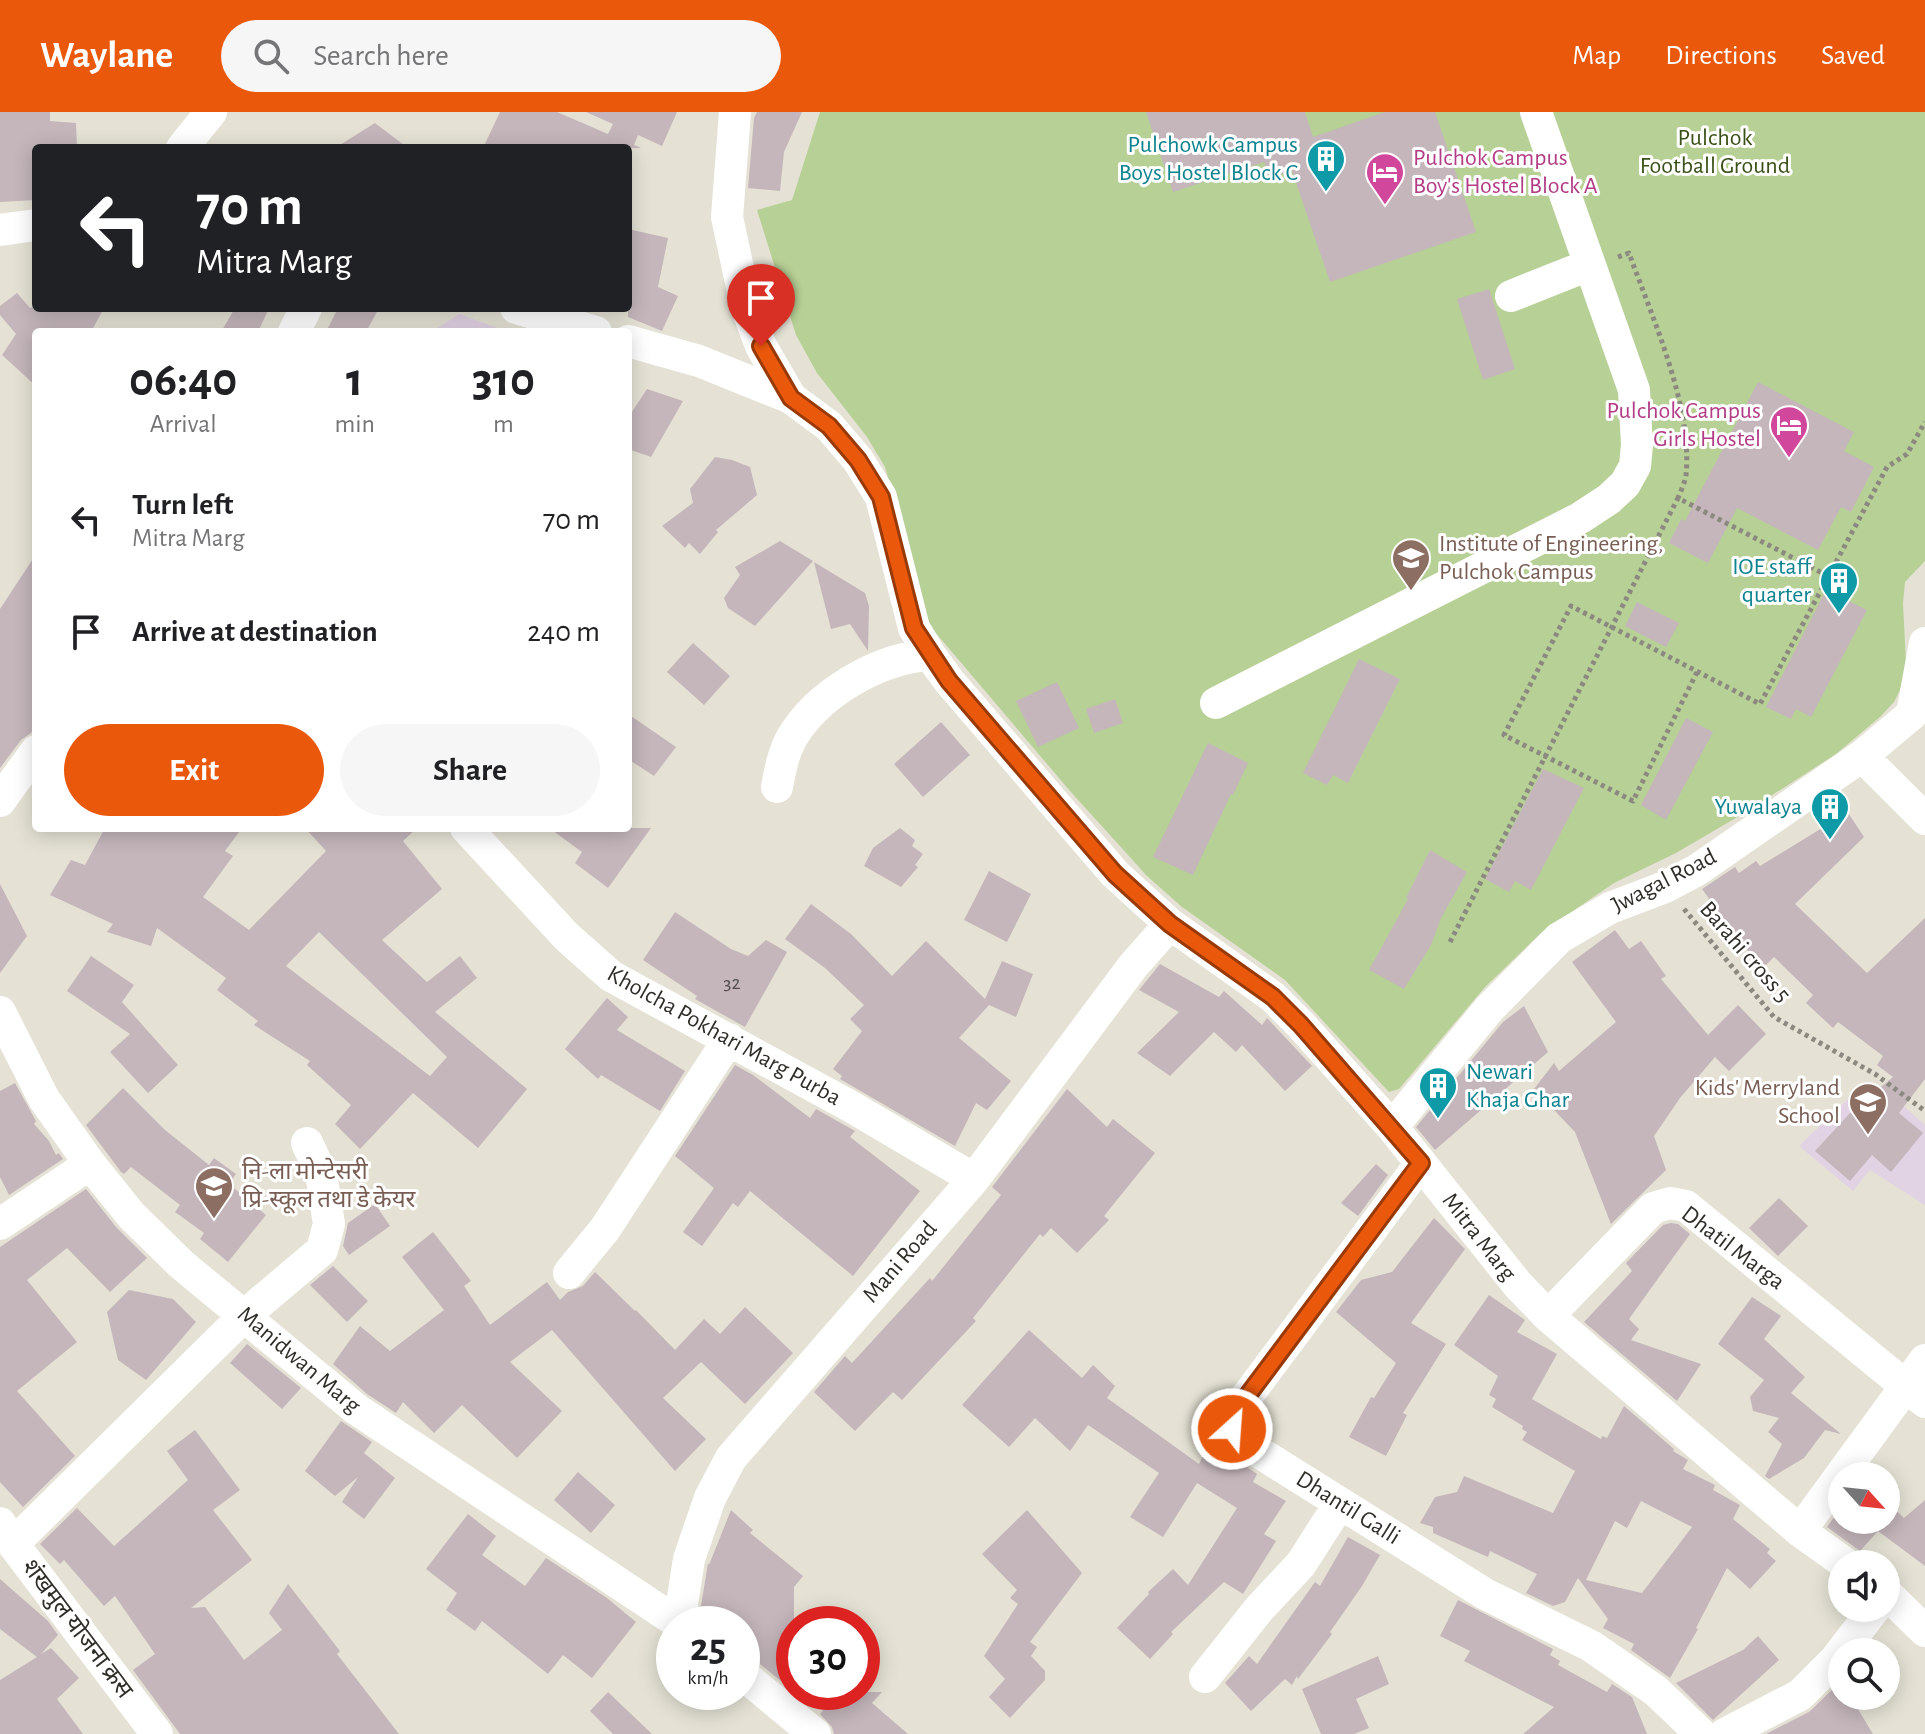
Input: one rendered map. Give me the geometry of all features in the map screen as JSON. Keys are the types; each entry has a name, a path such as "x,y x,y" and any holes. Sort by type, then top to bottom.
{"street":[{"path":"184,144 211,112"},
{"name":"Mitra Marg","path":"735,112 727,217 746,306 761,346 791,398 829,426 858,460 881,497 914,628 949,681 1115,874 1170,924 1273,997 1301,1025 1392,1127 1518,1285 1548,1316 1800,1531 1828,1551"},
{"path":"1216,703 1580,518 1625,484 1635,466 1634,390 1536,112"},
{"path":"0,230 32,226"},
{"path":"1511,296 1589,265"},
{"path":"525,312 562,328"},
{"path":"632,342 699,361 791,398"},
{"name":"Jwagal Road","path":"1392,1127 1489,1009 1559,938 1610,908 1665,887 1697,870 1918,720 1925,643"},
{"path":"777,787 790,740 805,719 826,699 886,664 910,656 930,655"},
{"path":"1862,756 1925,819"},
{"path":"0,801 32,757"},
{"name":"Kholcha Pokhari Marg Purba","path":"470,832 567,937 611,976 729,1039 974,1179"},
{"name":"Mani Road","path":"682,1606 689,1559 710,1498 731,1458 974,1179 1133,966 1170,924"},
{"name":"Manidwan Marg","path":"0,1012 44,1099 90,1164 131,1215 181,1264 356,1409 656,1608"},
{"path":"569,1273 605,1229 729,1039"},
{"path":"6,1534 245,1315 322,1250 329,1224 321,1173 307,1143"},
{"name":"Dhantil Galli","path":"1421,1163 1233,1415 1232,1429 1241,1441 1485,1594 1591,1646 1656,1691 1701,1734"},
{"path":"0,1224 90,1164"},
{"name":"Dhatil Marga","path":"1548,1316 1653,1208 1670,1203 1686,1206 1915,1394"},
{"path":"1800,1531 1915,1394 1925,1360"},
{"path":"1205,1677 1259,1609 1301,1564 1340,1503"},
{"name":"शंखमुल योजना क्रस","path":"6,1534 157,1734"},
{"path":"1900,1607 1925,1631"},
{"path":"1725,1734 1800,1695 1835,1660 1864,1622"},
{"path":"760,1689 815,1734"}],"path":[{"path":"1697,672 1633,801 1504,735 1571,606 1760,704 1887,467 1907,454 1925,422"},
{"path":"1450,942 1678,498 1828,576"},
{"name":"Barahi cross 5","path":"1665,887 1774,1017 1875,1074 1925,1111"}],"shaded area":[{"path":"459,314 497,328 437,328"},
{"name":"Kids' Merryland School","path":"1881,1086 1925,1125 1925,1205 1870,1170 1853,1191 1799,1146 1848,1099 1856,1102"}],"green space":[{"name":"Pulchok Football Ground","path":"820,112 1925,112 1925,561 1905,582 1906,664 1902,686 1894,702 1836,754 1676,853 1614,883 1542,932 1485,987 1399,1089 1389,1092 1285,980 1182,907 1147,876 929,625 885,467 867,437 817,373 796,335 757,210 792,200"}],"building":[{"path":"0,112 50,112 50,121 76,123 77,144 32,144 32,200 0,202"},
{"path":"500,112 557,112 608,134 613,124 586,112 677,112 662,146 638,135 634,145 641,148 632,148 632,144 485,144"},
{"path":"757,112 802,112 784,152 780,191 748,188"},
{"name":"Pulchok Campus Boy's Hostel Block A","path":"1146,112 1305,112 1313,137 1385,112 1435,112 1476,232 1330,282 1292,171 1269,178 1264,162 1173,192"},
{"path":"375,123 403,144 341,144"},
{"path":"632,230 668,238 658,287 678,296 662,331 628,317 628,312 632,312"},
{"path":"1489,289 1515,369 1483,380 1457,299"},
{"path":"17,293 32,307 32,312 102,312 93,328 32,328 32,382 2,355 16,334 0,315 0,306"},
{"path":"233,312 267,312 260,328 223,328"},
{"path":"336,312 377,312 368,328 328,328"},
{"name":"Pulchok Campus Girls Hostel","path":"1758,382 1854,432 1844,451 1874,467 1851,512 1841,507 1818,550 1737,508 1708,563 1669,543 1681,519 1685,521"},
{"path":"647,389 683,401 651,457 632,450 632,412"},
{"path":"715,457 750,467 757,495 716,530 718,532 700,554 689,543 685,548 662,526 693,503 690,489"},
{"path":"780,541 813,561 755,626 728,608 724,598 740,575 735,567"},
{"path":"32,560 32,731 21,740 0,768 0,609"},
{"path":"814,562 865,593 869,606 868,651 850,624 831,629"},
{"path":"1826,590 1867,610 1811,717 1796,709 1791,719 1766,707"},
{"path":"1637,602 1679,623 1666,647 1625,626"},
{"path":"693,643 730,676 704,705 667,672"},
{"path":"1359,659 1400,679 1348,783 1333,775 1327,785 1303,773"},
{"path":"1057,682 1079,728 1038,747 1016,701"},
{"path":"1115,699 1123,723 1094,733 1086,709"},
{"path":"632,717 676,747 654,776 632,762"},
{"path":"1686,718 1713,732 1666,820 1641,805"},
{"path":"941,722 970,755 923,797 894,764"},
{"path":"1208,743 1248,763 1193,875 1153,857"},
{"path":"1543,769 1584,788 1531,890 1515,881 1509,892 1485,879"},
{"path":"1845,808 1864,837 1795,904 1867,973 1925,918 1925,1079 1899,1113 1923,1133 1891,1172 1872,1155 1850,1181 1815,1151 1850,1113 1893,1077 1877,1065 1883,1056 1838,1022 1833,1028 1806,1003 1813,995 1774,957 1764,967 1745,948 1702,889 1735,867 1739,873 1756,861 1760,866 1822,828 1821,825"},
{"path":"632,828 651,828 608,888 575,863 582,852 554,832 632,832"},
{"path":"900,828 915,840 912,846 923,854 915,865 918,867 901,887 864,866 873,848"},
{"path":"103,832 239,832 225,851 233,856 203,897 249,930 326,851 309,832 413,832 403,841 442,889 382,940 427,982 460,956 477,978 435,1012 527,1089 478,1148 413,1093 360,1149 335,1124 351,1105 307,1065 310,1061 254,1025 258,1021 217,990 226,978 157,928 151,946 107,932 113,924 50,895 71,860 85,865","holes":["319,932 447,1057 430,1076 286,966"]},
{"path":"1430,850 1467,872 1441,918 1431,945 1404,989 1369,970 1408,899"},
{"path":"989,871 1031,894 1007,942 964,920"},
{"path":"0,884 27,936 0,973"},
{"path":"811,904 851,934 892,976 926,941 985,999 1002,961 1033,974 1016,1017 989,1005 959,1038 1011,1081 987,1110 976,1103 955,1146 840,1079 842,1076 833,1069 862,1031 850,1019 864,1005 825,968 785,939"},
{"path":"675,912 731,949 748,956 766,940 787,952 745,1027 695,999 697,996 643,960"},
{"path":"1615,930 1629,949 1641,941 1666,976 1661,979 1708,1035 1738,1005 1766,1034 1729,1071 1715,1057 1680,1098 1654,1136 1666,1170 1611,1224 1575,1132 1534,1089 1554,1063 1559,1071 1616,1022 1572,962"},
{"path":"91,956 134,985 122,1002 178,1065 148,1093 110,1052 130,1034 67,991"},
{"path":"1160,964 1219,997 1224,991 1262,1025 1267,1018 1312,1066 1285,1091 1242,1045 1236,1052 1214,1032 1170,1076 1137,1053 1179,1012 1139,990"},
{"path":"607,998 628,1017 617,1030 685,1071 660,1111 601,1075 598,1079 565,1049"},
{"path":"1524,1006 1548,1052 1435,1150 1416,1127 1503,1022"},
{"path":"735,1065 810,1118 816,1109 855,1131 850,1137 920,1191 853,1276 750,1191 738,1207 733,1203 702,1246 683,1232 714,1188 675,1156"},
{"path":"15,1083 36,1121 34,1124 56,1155 59,1153 63,1159 9,1195 0,1177 0,1091"},
{"path":"123,1088 165,1130 209,1165 214,1158 236,1174 229,1184 266,1215 228,1262 200,1239 204,1233 175,1212 180,1205 131,1167 124,1174 121,1172 86,1125"},
{"path":"1067,1089 1107,1127 1113,1119 1155,1153 1104,1216 1109,1220 1077,1253 1051,1228 1043,1237 1040,1234 973,1318 976,1321 902,1400 893,1392 855,1431 814,1392 845,1356 852,1363 930,1278 932,1281 1001,1195 992,1187"},
{"path":"1376,1164 1388,1175 1358,1216 1341,1203"},
{"path":"86,1189 116,1227 147,1258 110,1292 67,1248 27,1280 77,1342 17,1391 75,1456 23,1507 0,1482 0,1247"},
{"path":"1779,1198 1808,1226 1778,1256 1749,1228"},
{"path":"375,1204 390,1226 349,1255 343,1246 348,1223"},
{"path":"1434,1218 1465,1249 1411,1323 1446,1344 1403,1413 1407,1415 1386,1456 1349,1437 1371,1397 1374,1398 1396,1363 1336,1312 1361,1280 1392,1272"},
{"path":"1678,1224 1690,1234 1629,1319 1639,1329 1631,1340 1701,1364 1677,1401 1584,1322 1632,1271 1626,1263 1663,1225"},
{"path":"433,1232 471,1281 464,1286 490,1325 547,1282 560,1300 568,1292 583,1286 595,1272 675,1350 704,1319 720,1334 745,1307 793,1353 745,1404 701,1362 663,1398 706,1439 675,1471 552,1330 510,1362 562,1411 517,1458 462,1405 434,1433 403,1402 396,1413 367,1394 333,1364 360,1326 390,1351 444,1310 402,1257"},
{"path":"333,1266 368,1301 347,1322 310,1285"},
{"path":"129,1290 173,1299 196,1322 146,1380 118,1360 107,1312"},
{"path":"1489,1295 1525,1320 1517,1332 1557,1354 1532,1399 1601,1439 1602,1436 1607,1438 1624,1406 1673,1451 1688,1460 1683,1469 1715,1485 1713,1490 1740,1505 1733,1519 1770,1549 1767,1553 1776,1561 1750,1589 1727,1568 1670,1678 1631,1650 1634,1644 1603,1628 1608,1619 1578,1578 1565,1602 1553,1606 1526,1593 1537,1574 1490,1551 1488,1557 1433,1533 1433,1527 1420,1523 1435,1497 1457,1492 1464,1476 1553,1513 1575,1471 1522,1440 1527,1432 1522,1429 1523,1426 1492,1407 1496,1399 1489,1395 1498,1376 1454,1345","holes":["1641,1501 1692,1527 1642,1593 1586,1580 1615,1521 1627,1528"]},
{"path":"1752,1297 1781,1316 1764,1339 1805,1377 1791,1393 1841,1434 1825,1430 1804,1458 1769,1479 1765,1476 1782,1444 1768,1432 1779,1418 1753,1411 1750,1397 1764,1380 1718,1344"},
{"path":"1029,1330 1082,1378 1093,1365 1115,1386 1107,1398 1199,1464 1210,1441 1257,1474 1253,1482 1286,1501 1264,1534 1276,1541 1243,1594 1224,1582 1171,1632 1173,1634 1150,1659 1117,1628 1173,1569 1188,1585 1237,1508 1197,1483 1163,1537 1130,1517 1159,1473 1088,1425 1070,1451 1035,1418 1009,1447 962,1405"},
{"path":"247,1344 301,1388 282,1409 230,1363"},
{"path":"341,1421 372,1442 364,1453 395,1478 364,1519 342,1502 358,1477 335,1496 305,1471"},
{"path":"195,1430 240,1490 213,1510 252,1560 191,1608 205,1607 244,1660 282,1630 269,1613 288,1584 399,1734 180,1734 133,1670 155,1654 115,1596 104,1606 64,1560 60,1564 40,1544 77,1508 114,1546 188,1480 167,1451"},
{"path":"578,1472 615,1505 591,1533 554,1500"},
{"path":"1925,1500 1925,1566 1882,1534 1900,1534 1900,1514 1904,1518"},
{"path":"731,1510 753,1530 750,1533 803,1576 794,1587 794,1606 776,1606 776,1677 760,1664 760,1606 701,1606 709,1565"},
{"path":"1027,1510 1082,1573 1030,1642 1037,1647 1031,1656 1045,1671 1045,1680 1010,1718 989,1697 1005,1679 984,1656 1018,1604 1010,1598 1017,1590 982,1554"},
{"path":"468,1514 496,1536 482,1555 525,1586 546,1558 607,1598 636,1622 592,1678 563,1655 548,1674 482,1621 475,1631 446,1610 457,1593 426,1569"},
{"path":"1837,1534 1875,1534 1859,1550"},
{"path":"1348,1537 1380,1555 1330,1632 1332,1634 1298,1679 1297,1676 1292,1685 1285,1679 1251,1711 1225,1683 1249,1656 1257,1664 1315,1582 1320,1586"},
{"path":"0,1579 48,1621 58,1635 41,1654 51,1648 79,1678 57,1699 83,1734 0,1734 0,1680 37,1657 0,1629"},
{"path":"1458,1600 1553,1649 1550,1655 1560,1661 1558,1665 1607,1692 1612,1684 1632,1697 1647,1734 1523,1734 1554,1707 1464,1661 1470,1651 1440,1636"},
{"path":"1758,1636 1779,1660 1713,1720 1676,1683 1743,1650"},
{"path":"1378,1656 1389,1684 1356,1699 1369,1728 1354,1734 1321,1734 1302,1689"},
{"path":"608,1692 652,1734 613,1734 590,1711"},
{"path":"1828,1694 1828,1710 1858,1710 1873,1734 1766,1734 1809,1712"},
{"path":"823,1710 880,1710 908,1734 834,1734 820,1714"}],"place":[{"name":"Pulchowk Campus Boys Hostel Block C","path":"1326,193"},
{"name":"Pulchok Campus Boy's Hostel Block A","path":"1385,206"},
{"name":"Pulchok Campus Girls Hostel","path":"1789,459"},
{"name":"Institute of Engineering, Pulchok Campus","path":"1411,592"},
{"name":"IOE staff quarter","path":"1839,615"},
{"name":"Yuwalaya","path":"1830,841"},
{"name":"Newari Khaja Ghar","path":"1438,1120"},
{"name":"Kids' Merryland School","path":"1868,1136"},
{"name":"नि-ला मोन्टेसरी प्रि-स्कूल तथा डे केयर","path":"214,1220"}],"route":[{"path":"761,346 791,398 829,426 858,460 881,497 914,628 949,681 1115,874 1170,924 1273,997 1421,1163 1233,1415 1232,1429"}]}
